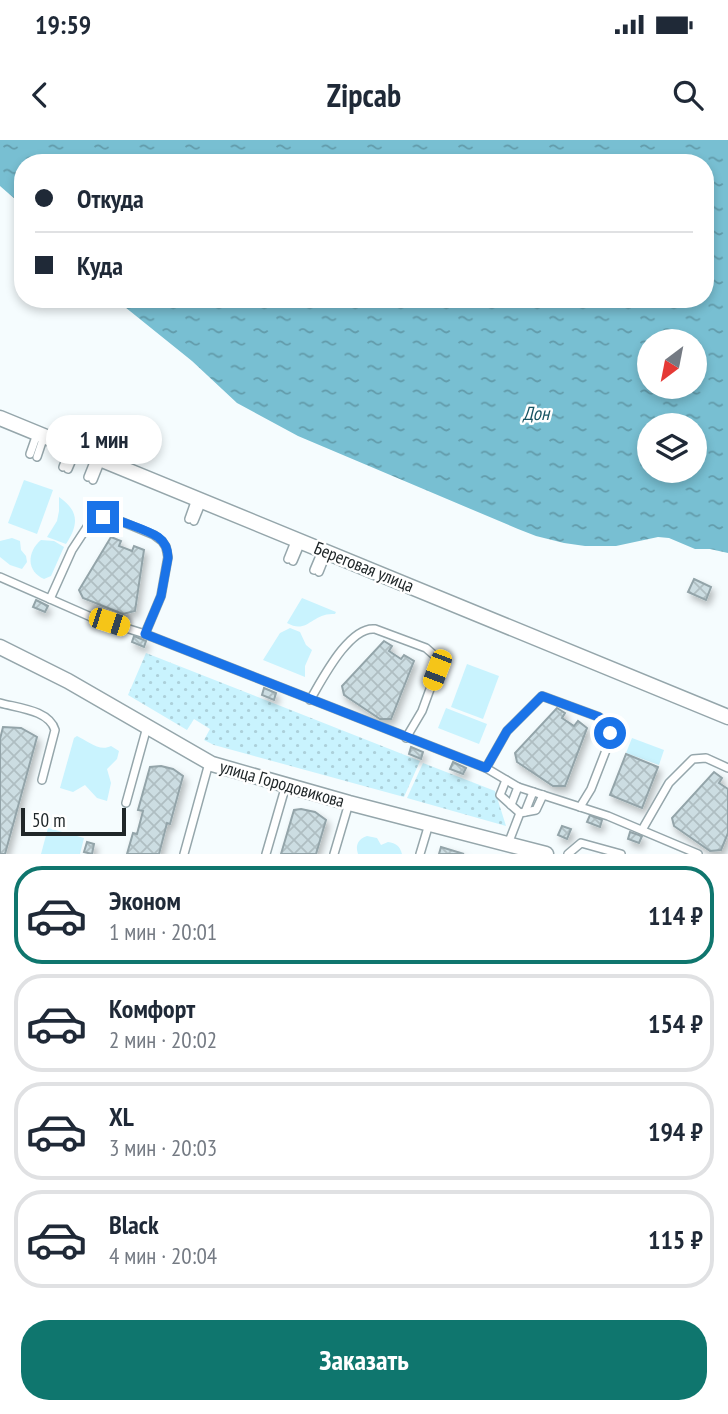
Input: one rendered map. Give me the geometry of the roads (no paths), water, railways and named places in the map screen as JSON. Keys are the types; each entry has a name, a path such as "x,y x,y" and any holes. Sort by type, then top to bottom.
{"street":[{"name":"Береговая улица","path":"0,418 728,717"},
{"name":"улица Городовикова","path":"0,647 52,672 209,763 511,848 546,854"}],"lane":[{"path":"33,456 41,435"},
{"path":"66,468 74,448"},
{"path":"90,478 99,459"},
{"path":"191,520 199,500"},
{"path":"50,599 72,550 91,522 96,518 113,518 158,537 168,552 161,596 145,634"},
{"path":"290,560 298,540"},
{"path":"317,571 325,551"},
{"path":"0,578 91,617 145,634 486,768 518,787 608,816 698,854"},
{"path":"310,700 336,657 356,635 368,629 376,629 426,648 434,655 438,667 422,711 406,738"},
{"path":"486,768 507,731 542,696 599,717 606,723 610,740 592,789 580,807"},
{"path":"0,703 42,714 55,727 42,779"},
{"path":"126,803 147,726"},
{"path":"642,830 669,783 693,760 706,758 728,768"},
{"path":"184,854 209,763"},
{"path":"506,780 500,795 523,812 536,810 543,795"},
{"path":"266,854 286,785"},
{"path":"511,805 518,787"},
{"path":"511,848 533,792"},
{"path":"334,854 349,803"},
{"path":"420,854 429,824"},
{"path":"568,854 581,843 621,854"}],"water":[{"name":"Дон","path":"0,140 728,140 728,553 695,549 669,538 658,537 616,546 585,546 536,536 518,529 298,436 237,403 192,361 126,308 714,308 714,154 14,154 14,198 0,186"}]}
